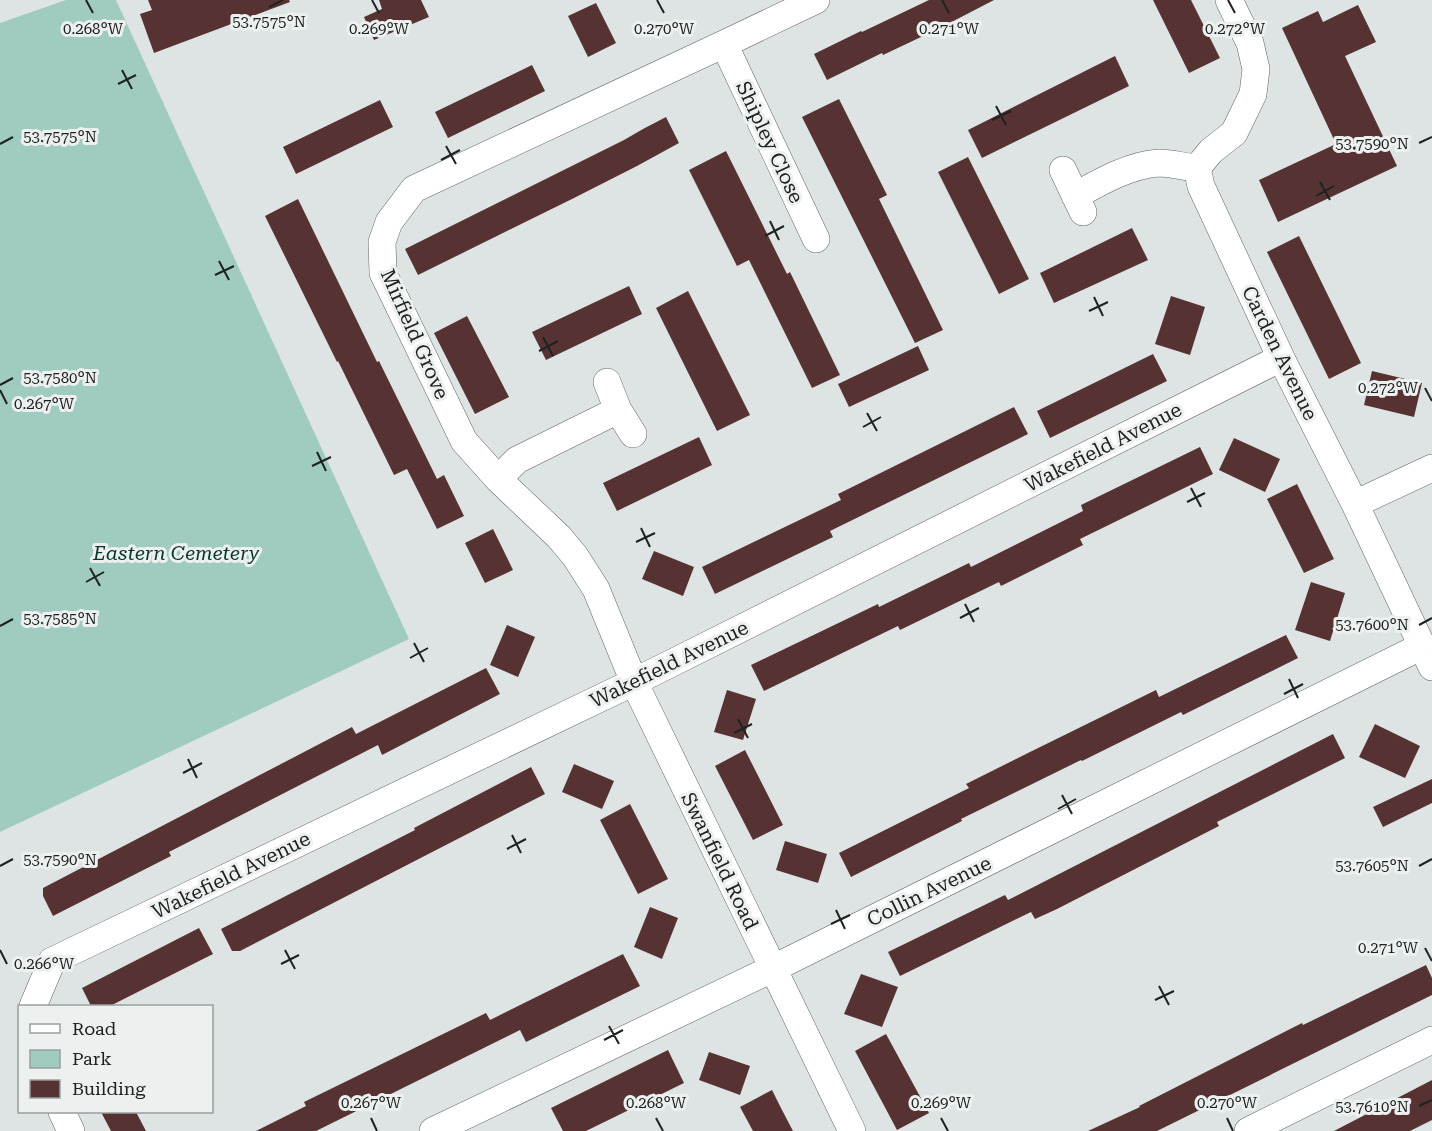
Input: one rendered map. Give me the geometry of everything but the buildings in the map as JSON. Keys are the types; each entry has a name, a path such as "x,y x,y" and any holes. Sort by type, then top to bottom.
{"street":[{"name":"Mirfield Grove","path":"596,589 560,537 498,479 464,441 383,273 382,242 389,222 414,189 816,0"},
{"path":"1063,170 1079,204 1103,180 1128,170 1159,164 1197,168 1211,151 1234,133 1253,94 1256,69 1250,43 1229,0"},
{"name":"Shipley Close","path":"724,44 816,239"},
{"name":"Carden Avenue","path":"1197,168 1201,186 1281,358 1355,504 1427,656"},
{"name":"Wakefield Avenue","path":"33,1005 52,961 634,682 1281,358"},
{"path":"607,382 618,410 633,434"},
{"path":"498,479 517,460 618,410"},
{"path":"1355,504 1432,468"},
{"name":"Swanfield Road","path":"596,589 634,682 852,1131"},
{"name":"Collin Avenue","path":"434,1131 1427,656"},
{"path":"1248,1131 1432,1040"}],"green space":[{"name":"Eastern Cemetery","path":"66,0 116,0 409,639 0,832 0,23"}]}
